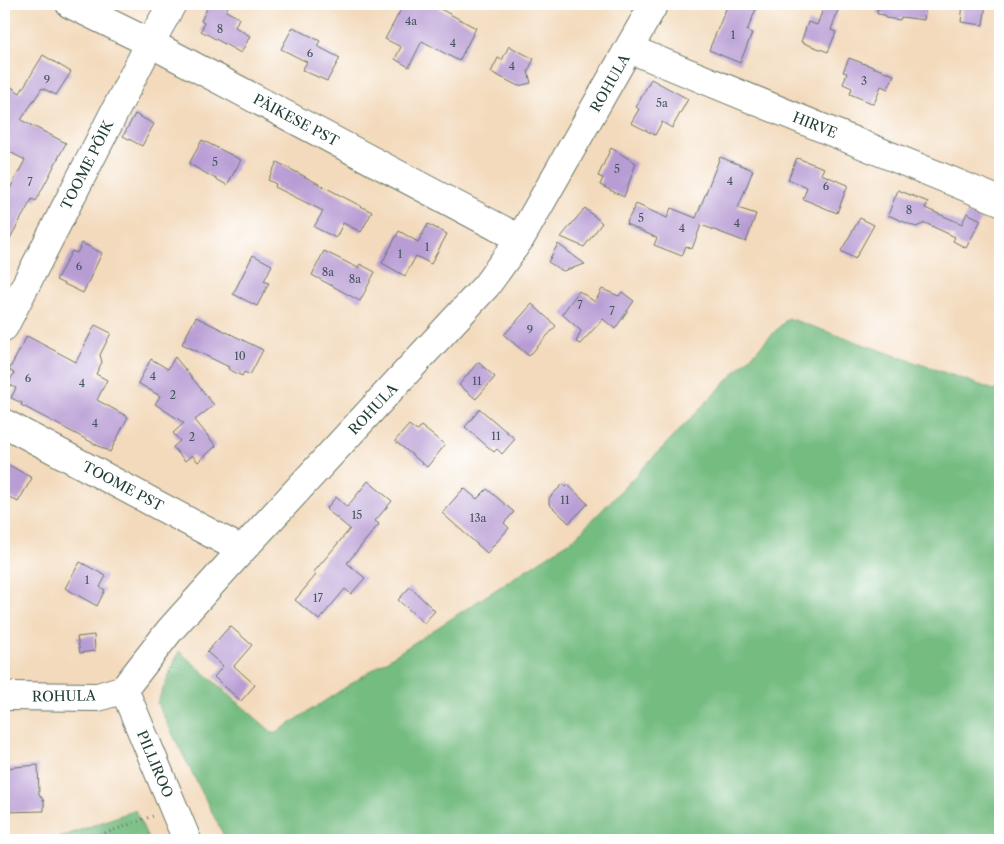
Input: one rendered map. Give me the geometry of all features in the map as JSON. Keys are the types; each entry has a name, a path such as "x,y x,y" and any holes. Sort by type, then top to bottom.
{"street":[{"name":"PÄIKESE PST","path":"70,4 150,43 520,239"},
{"name":"TOOME PÕIK","path":"4,327 150,43 172,4"},
{"name":"ROHULA","path":"4,696 98,697 124,689 170,630 486,286 520,239 654,4"},
{"name":"HIRVE","path":"630,49 1000,201"},
{"name":"TOOME PST","path":"4,423 242,550"},
{"name":"PILLIROO","path":"124,689 187,840"}],"path":[{"path":"86,840 174,810"}],"green space":[{"path":"788,318 1000,392 1000,840 226,840 157,703 179,651 274,734 575,538"},
{"path":"135,810 149,840 53,840"}],"building":[{"path":"209,4 229,4 226,11 239,18 235,27 250,36 241,53 201,31 204,23 201,21"},
{"path":"404,4 431,4 476,28 459,61 422,41 409,67 395,59 401,47 385,39"},
{"path":"728,4 758,4 747,31 752,33 740,63 709,50"},
{"path":"825,4 840,4 831,30 836,32 828,52 801,42 808,22 817,25"},
{"path":"878,4 926,4 924,20 901,17 900,20 885,18 885,15 877,14"},
{"path":"963,4 986,4 983,25 961,22"},
{"path":"293,27 320,41 317,46 340,58 327,81 302,70 307,62 281,49"},
{"path":"509,46 534,59 528,71 531,83 518,86 491,72 498,58 502,60"},
{"path":"43,55 71,72 56,95 42,88 21,120 66,143 36,201 32,199 4,249 4,200 25,160 4,149 4,82 20,93"},
{"path":"849,58 894,75 888,89 881,86 874,104 850,94 852,88 843,84 847,73 843,72"},
{"path":"651,79 688,99 672,128 662,122 655,135 631,123 639,109 636,107"},
{"path":"135,114 154,124 142,146 123,136"},
{"path":"202,140 241,160 227,185 189,164"},
{"path":"611,148 636,163 624,197 600,185 603,178 598,176"},
{"path":"720,157 753,170 738,208 756,214 746,242 701,225 692,249 686,246 682,256 654,245 657,238 626,224 636,204 667,218 671,208 696,218"},
{"path":"797,158 824,168 821,174 848,185 837,213 803,199 807,187 788,179"},
{"path":"277,162 372,212 361,232 343,223 336,238 314,227 323,211 275,187 276,184 268,180"},
{"path":"898,190 928,202 925,208 962,224 967,213 981,220 966,248 953,241 955,237 925,223 916,227 888,215"},
{"path":"585,208 602,223 584,247 561,237"},
{"path":"860,218 874,225 855,259 841,251"},
{"path":"428,224 447,234 431,264 416,256 405,276 382,263 399,231 418,242"},
{"path":"82,243 102,253 83,293 56,280 72,251 77,253"},
{"path":"558,244 585,264 563,271 548,262"},
{"path":"324,251 358,268 360,264 375,272 360,301 312,275"},
{"path":"253,255 272,265 264,281 269,283 257,306 233,294"},
{"path":"602,289 619,296 622,292 634,301 615,329 603,319 580,344 576,342 581,331 562,314 579,291 595,302"},
{"path":"532,304 556,326 529,356 504,335"},
{"path":"196,317 263,350 250,375 244,372 242,376 228,369 229,367 182,344"},
{"path":"95,325 111,333 100,355 102,362 96,374 107,380 97,400 128,417 110,452 21,405 22,403 11,398 16,388 8,384 14,373 9,370 27,336 76,362"},
{"path":"175,357 214,405 195,420 216,446 198,462 192,455 185,461 173,447 180,441 173,433 184,423 155,404 160,396 138,383 151,359 168,369"},
{"path":"478,362 495,377 476,399 459,385"},
{"path":"480,409 515,439 502,454 497,449 494,452 465,427"},
{"path":"409,425 417,431 421,426 445,445 427,467 395,441"},
{"path":"4,462 32,478 18,502 4,494"},
{"path":"368,481 392,501 375,521 379,524 347,563 365,578 351,594 345,589 319,620 295,600 316,575 313,573 350,529 326,509 336,497 347,507"},
{"path":"563,484 566,487 568,485 588,504 569,523 549,504 549,498"},
{"path":"464,488 477,499 487,489 514,512 504,523 509,528 487,553 442,513"},
{"path":"80,562 106,576 100,587 105,590 97,606 65,588"},
{"path":"410,587 435,611 424,623 398,600"},
{"path":"230,626 252,645 234,666 255,685 241,701 214,677 223,666 207,652"},
{"path":"94,635 95,651 80,653 77,637"},
{"path":"38,765 39,794 44,801 44,811 4,812 4,768"}]}
